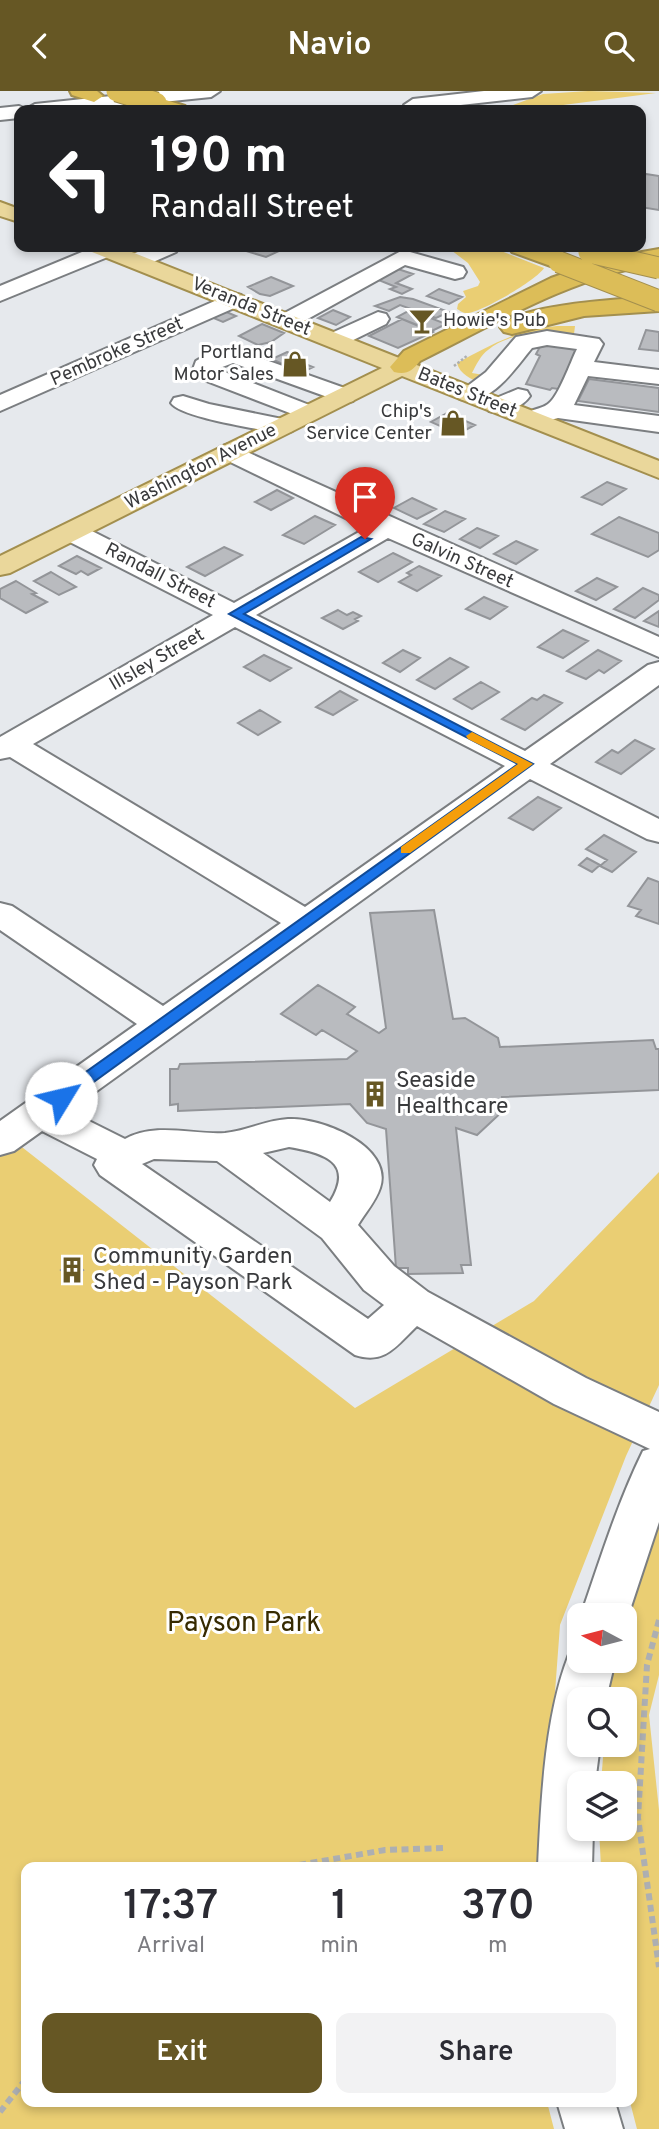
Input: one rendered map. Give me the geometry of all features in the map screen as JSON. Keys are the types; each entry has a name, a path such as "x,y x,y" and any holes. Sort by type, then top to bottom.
{"highway":[{"path":"87,93 134,102"},
{"path":"402,367 412,356 559,283 643,252"},
{"path":"572,253 659,302"},
{"path":"572,253 659,268"},
{"path":"402,367 430,363 523,323 562,313 604,306 659,302"}],"main road":[{"name":"Veranda Street","path":"113,252 136,261 233,318 287,321 402,367"},
{"name":"Bates Street","path":"402,367 494,395 531,419 657,467"},
{"name":"Washington Avenue","path":"0,567 402,367"}],"street":[{"path":"81,105 211,91"},
{"path":"413,105 533,91 499,105"},
{"path":"0,294 94,252"},
{"path":"136,261 157,252"},
{"path":"287,321 371,275 402,252 446,269 417,279"},
{"path":"342,264 371,275"},
{"path":"191,318 233,318"},
{"name":"Pembroke Street","path":"0,404 191,318 233,318"},
{"path":"335,341 378,319"},
{"path":"531,419 560,405 591,344 534,339 524,342 494,395 560,405 659,424"},
{"path":"308,413 204,372 204,366 219,357 235,356 344,395"},
{"path":"581,368 659,377"},
{"path":"183,403 203,411 283,426"},
{"name":"Galvin Street","path":"229,452 387,527 659,648"},
{"name":"Illsley Street","path":"6,747 387,527"},
{"name":"Randall Street","path":"72,532 659,832"},
{"path":"0,1141 659,671"},
{"path":"6,747 305,922"},
{"path":"0,914 163,1024"},
{"path":"40,1113 125,1156"},
{"path":"336,1227 361,1186 359,1168 346,1151 321,1138 289,1133 226,1147 148,1144 114,1165 370,1343 413,1304"},
{"path":"226,1147 336,1227 379,1278 413,1304 570,1391 659,1433"},
{"path":"609,1603 635,1524 659,1465"},
{"path":"565,1862 572,1757"},
{"path":"587,2107 594,2129"}],"path":[{"path":"659,1620 647,1665 638,1818 659,1968"},
{"path":"313,1862 353,1854 418,1847 443,1848"},
{"path":"0,2112 21,2086"}],"green space":[{"path":"588,91 656,93 563,105 513,105 543,94"},
{"path":"454,252 504,252 544,268 508,295 484,308 464,313 457,309 458,304 466,297 463,291 478,286 480,282 468,263"},
{"path":"557,326 575,326 574,334 541,333 518,336 488,350 472,373 490,376 481,384 466,376 458,367 457,363 505,339"},
{"name":"Payson Park","path":"18,1144 355,1408 534,1301 659,1172 659,1385 626,1456 560,1625 542,1862 21,1862 21,2107 548,2107 554,2129 0,2129 0,1157"},
{"path":"659,1518 659,1675 649,1715 659,1810 659,2129 637,2129 631,2107 637,2107 637,1862 601,1862 600,1841 637,1841 637,1771 602,1771 603,1757 637,1757 637,1687 610,1687 611,1673 637,1673 637,1603 627,1603 635,1576"}],"building":[{"path":"646,174 659,176 659,210 646,208"},
{"path":"250,252 277,252 266,257"},
{"path":"398,269 413,274 396,283 412,289 402,294 390,289 396,287 376,279"},
{"path":"271,277 293,286 270,296 248,287"},
{"path":"439,289 462,297 449,304 427,296"},
{"path":"400,297 449,312 436,318 400,305 389,311 375,306"},
{"path":"333,310 350,317 336,325 318,318"},
{"name":"Howie's Pub","path":"410,310 446,324 432,331 397,317"},
{"path":"224,311 236,316 223,322 211,317"},
{"path":"402,319 433,332 398,348 369,336"},
{"path":"262,324 284,333 271,342 258,345 239,336"},
{"path":"646,330 659,332 659,351 639,349"},
{"path":"542,343 577,350 558,389 550,390 526,384 540,356 536,354"},
{"name":"Portland Motor Sales","path":"287,352 305,359 300,362 313,367 301,373 272,359"},
{"path":"589,379 659,388 659,412 578,401"},
{"name":"Chip's Service Center","path":"447,413 475,425 458,434 431,422"},
{"path":"607,482 626,489 602,505 582,497"},
{"path":"277,490 293,498 271,510 255,502"},
{"path":"412,498 436,509 417,519 394,508"},
{"path":"445,511 465,519 444,532 424,524"},
{"path":"315,516 335,525 304,544 283,535"},
{"path":"619,517 659,533 659,550 648,557 592,534"},
{"path":"477,528 498,536 480,548 460,539"},
{"path":"516,541 537,550 516,564 494,554"},
{"path":"224,547 242,555 205,576 187,567"},
{"path":"393,553 412,562 378,582 359,572"},
{"path":"77,556 101,568 88,575 81,571 76,574 59,566"},
{"path":"419,566 441,576 417,591 399,582 411,575 407,573"},
{"path":"51,572 76,587 59,595 34,581"},
{"path":"597,578 617,587 596,600 576,591"},
{"path":"16,581 47,602 26,613 0,598 0,589"},
{"path":"643,588 659,595 659,600 635,618 614,609"},
{"path":"484,597 507,607 490,619 466,609"},
{"path":"338,610 347,615 353,612 361,616 355,619 358,621 343,629 322,618"},
{"path":"659,611 659,627 644,621"},
{"path":"563,630 588,641 563,658 538,647"},
{"path":"403,650 420,658 400,672 383,663"},
{"path":"598,650 621,661 604,673 599,670 586,679 567,671"},
{"path":"264,655 291,668 270,681 244,667"},
{"path":"450,658 468,667 435,689 417,680"},
{"path":"481,682 499,692 472,709 454,699"},
{"path":"340,691 357,700 333,715 316,707"},
{"path":"544,695 562,703 525,730 502,719 532,698 537,700"},
{"path":"260,710 280,722 258,735 238,723"},
{"path":"635,740 654,749 621,774 596,762 612,750 618,753"},
{"path":"538,797 561,808 533,830 509,818"},
{"path":"604,835 636,852 612,872 600,866 607,860 586,849"},
{"path":"587,858 600,865 592,872 579,865"},
{"path":"648,878 659,882 659,924 636,916 641,910 628,906"},
{"name":"Seaside Healthcare","path":"434,910 453,1019 465,1018 498,1038 500,1047 653,1040 656,1049 659,1049 659,1090 502,1097 504,1110 477,1135 456,1128 471,1265 461,1265 463,1273 408,1274 408,1268 396,1268 386,1129 367,1123 350,1104 178,1111 178,1104 170,1105 170,1069 178,1069 180,1064 347,1059 357,1051 322,1030 316,1035 281,1014 318,985 355,1007 347,1014 379,1033 386,1028 370,913"},
{"name":"Community Garden Shed - Payson Park","path":"74,1261 83,1270 70,1278 61,1270"}],"slow traffic":[{"path":"405,850 527,764 472,736"}],"place":[{"name":"Howie's Pub","path":"422,321"},
{"name":"Portland Motor Sales","path":"295,364"},
{"name":"Chip's Service Center","path":"453,423"},
{"name":"Seaside Healthcare","path":"375,1094"},
{"name":"Community Garden Shed - Payson Park","path":"72,1270"}],"route":[{"path":"61,1098 527,764 235,614 365,539"}]}
